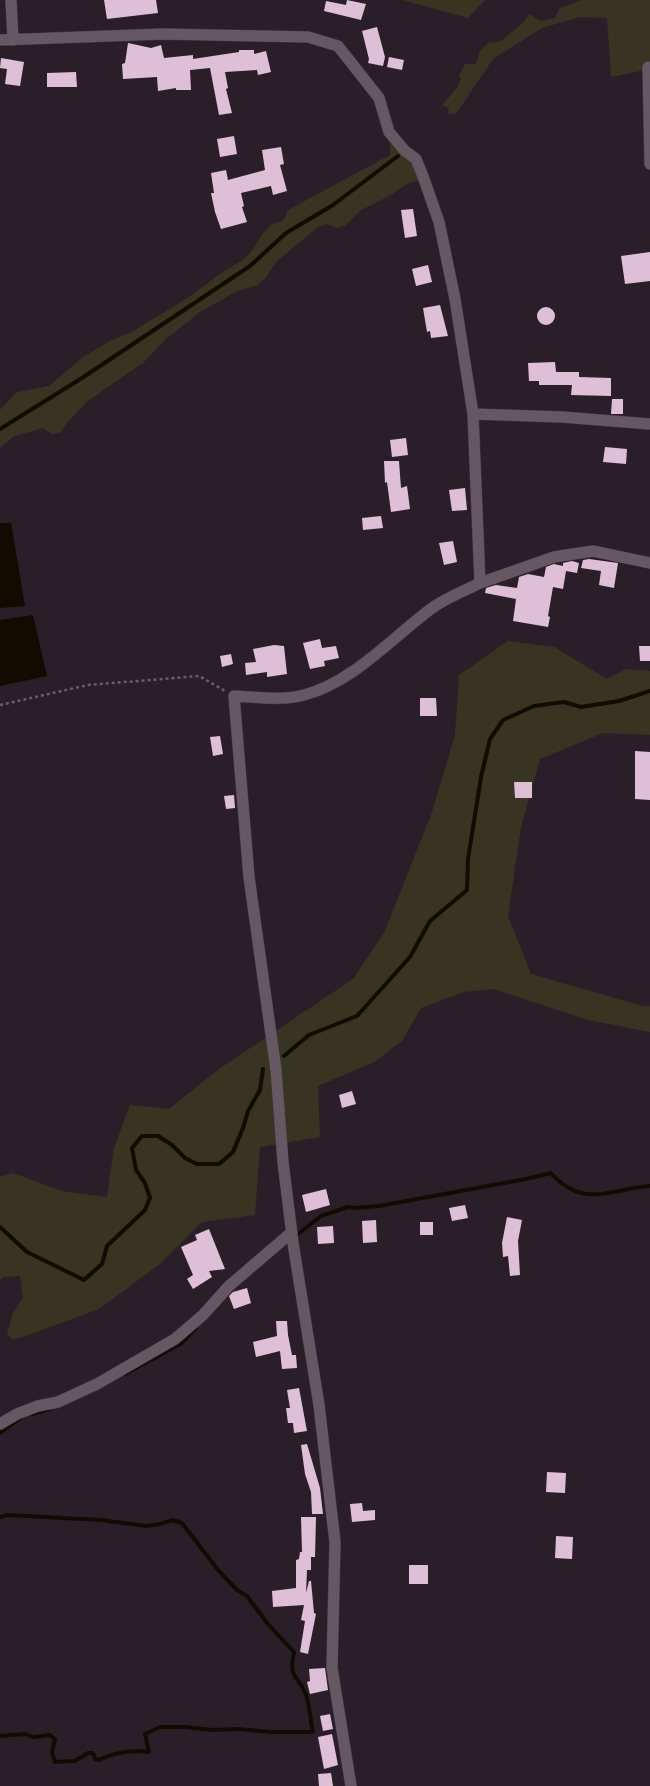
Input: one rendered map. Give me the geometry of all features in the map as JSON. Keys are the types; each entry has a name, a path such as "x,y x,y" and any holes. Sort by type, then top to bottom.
{"street":[{"path":"11,0 13,40"},
{"path":"0,40 163,34 308,37 338,46 379,98 389,132 406,151 416,159 439,222 455,299 473,414 480,583"},
{"path":"648,67 650,164"},
{"path":"473,414 562,417 650,424"},
{"path":"351,1786 332,1668 335,1542 319,1405 292,1232 283,1162 276,1070 245,842 234,696 277,698 304,696 334,684 386,646 433,607 480,583 554,557 592,551 650,563"},
{"path":"0,1424 17,1414 38,1406 58,1402 97,1384 175,1339 203,1315 229,1286 292,1232"}],"path":[{"path":"0,704 88,685 199,676 234,696"}],"shaded area":[{"path":"402,0 485,0 468,18"},
{"path":"582,0 650,0 650,69 611,77 607,18 580,17 542,28 493,59 456,114 448,113 449,108 442,105 457,88 461,79 459,75 465,64 476,64 480,51 488,43 501,41 524,22 529,14 541,21 555,18 560,8"},
{"path":"389,132 424,179 407,184 389,196 361,210 346,225 337,228 327,224 318,227 277,261 258,285 237,291 200,312 166,339 144,362 88,401 66,424 61,432 52,434 43,428 14,436 0,448 0,410 17,392 49,386 83,357 112,340 132,332 189,297 224,271 243,260 251,252 264,232 272,224 283,221 288,210 390,155"},
{"path":"0,523 11,523 25,606 0,608"},
{"path":"33,615 47,676 0,686 0,620"},
{"path":"508,641 554,647 607,679 626,669 650,671 650,735 603,733 540,759 521,827 508,916 531,974 643,1006 650,1006 650,1032 588,1020 494,989 464,992 421,1008 402,1041 374,1062 318,1086 320,1137 260,1147 255,1215 202,1222 160,1264 99,1309 23,1337 13,1339 7,1335 12,1315 23,1297 20,1276 3,1277 0,1280 0,1177 13,1173 61,1191 107,1197 114,1148 130,1105 169,1109 219,1069 353,979 384,933 432,812 455,735 459,675"}],"building":[{"path":"104,0 156,0 158,13 107,19"},
{"path":"347,0 366,4 361,20 324,11 326,1 346,5"},
{"path":"377,27 385,57 383,66 368,63 369,59 362,31"},
{"path":"128,43 151,48 161,45 164,58 193,55 193,59 239,52 239,50 254,50 254,54 266,51 271,72 258,75 257,70 225,72 228,88 226,89 232,113 219,115 210,68 190,70 191,90 176,90 176,88 158,91 157,77 123,79 122,64 125,63"},
{"path":"389,57 404,60 402,70 387,67"},
{"path":"1,58 24,62 20,86 5,84 7,69 0,68"},
{"path":"76,72 77,87 47,87 47,73"},
{"path":"234,136 237,154 220,157 217,139"},
{"path":"281,147 284,164 280,165 287,191 273,195 271,186 241,193 244,206 242,207 247,222 221,229 215,212 211,193 214,193 211,173 226,170 228,180 265,170 262,150"},
{"path":"413,209 417,236 405,238 401,210"},
{"path":"650,252 650,281 625,284 621,256"},
{"path":"428,265 432,282 416,286 412,269"},
{"path":"440,305 448,336 431,338 430,331 427,332 423,308"},
{"path":"546,307 552,310 555,316 552,322 546,325 540,322 537,316 540,310"},
{"path":"555,362 556,372 579,372 579,377 611,378 611,396 571,395 572,385 539,385 539,381 529,381 528,363"},
{"path":"612,399 623,399 623,414 611,414"},
{"path":"406,438 408,455 392,457 390,440"},
{"path":"605,447 627,449 626,464 603,462"},
{"path":"384,461 399,461 401,488 407,486 410,509 391,512 387,482 385,483"},
{"path":"465,488 467,510 452,511 449,490"},
{"path":"381,516 383,528 363,530 362,518"},
{"path":"453,541 457,562 444,565 439,543"},
{"path":"589,559 618,563 614,588 599,585 601,571 581,568 583,560"},
{"path":"572,561 579,563 577,573 566,571 563,589 553,587 548,616 550,617 548,627 513,621 516,599 485,593 486,588 496,585 517,588 519,577 528,574 544,577 546,567 554,564 563,566 563,563"},
{"path":"320,639 322,648 336,646 339,658 324,661 325,666 310,669 303,643"},
{"path":"274,645 284,646 287,674 267,677 267,672 246,675 245,663 256,662 253,649"},
{"path":"639,646 650,646 650,661 640,661"},
{"path":"231,654 233,664 222,667 220,656"},
{"path":"420,698 436,698 437,716 420,716"},
{"path":"220,736 223,754 213,756 210,737"},
{"path":"635,751 650,752 650,800 635,799"},
{"path":"514,782 532,782 532,798 515,798"},
{"path":"234,795 235,808 226,809 224,796"},
{"path":"352,1091 356,1104 342,1108 339,1095"},
{"path":"326,1189 330,1205 306,1212 302,1195"},
{"path":"465,1205 468,1218 452,1221 449,1208"},
{"path":"507,1217 522,1220 518,1241 520,1275 510,1276 508,1256 503,1257 502,1243"},
{"path":"376,1220 377,1242 363,1243 362,1221"},
{"path":"420,1222 433,1222 433,1235 420,1235"},
{"path":"333,1226 334,1243 318,1244 317,1227"},
{"path":"209,1229 225,1269 209,1271 212,1277 193,1289 187,1279 193,1275 181,1247 197,1240 195,1235"},
{"path":"247,1288 251,1303 234,1309 229,1296 233,1292"},
{"path":"276,1321 287,1321 292,1355 296,1355 297,1368 282,1369 280,1351 256,1357 253,1342 277,1336"},
{"path":"299,1388 307,1431 294,1433 293,1423 288,1423 286,1408 290,1408 287,1390"},
{"path":"307,1444 320,1488 323,1514 312,1514 311,1492 305,1474 301,1445"},
{"path":"547,1472 566,1473 565,1493 546,1492"},
{"path":"362,1503 363,1511 375,1510 375,1520 352,1522 350,1504"},
{"path":"301,1517 316,1517 315,1557 311,1557 311,1570 307,1570 306,1593 309,1581 311,1581 314,1613 316,1614 308,1654 300,1652 305,1621 301,1620 304,1605 273,1607 272,1591 296,1588 296,1560 299,1559 300,1552 302,1552"},
{"path":"556,1536 573,1537 572,1559 555,1558"},
{"path":"409,1565 428,1565 428,1584 409,1584"},
{"path":"325,1668 328,1690 310,1694 307,1682 310,1681 309,1669"},
{"path":"330,1714 333,1729 323,1731 320,1716"},
{"path":"332,1734 338,1765 324,1769 318,1737"},
{"path":"331,1773 333,1786 319,1786 318,1774"}],"waterway":[{"path":"0,429 82,378 250,266 286,233 333,205 398,156"},
{"path":"284,1056 309,1035 357,1016 410,957 430,921 467,890 468,859 481,777 490,739 503,720 534,706 564,702 581,707 619,701 650,691"},
{"path":"0,1227 27,1252 84,1280 102,1264 107,1246 145,1210 150,1198 145,1183 136,1170 132,1148 142,1136 158,1136 172,1145 185,1158 197,1164 219,1164 233,1152 248,1111 260,1090 263,1069"},
{"path":"294,1237 321,1216 348,1207 356,1208 379,1206 551,1173 563,1184 574,1191 586,1194 610,1193 650,1186"},
{"path":"125,1374 182,1343 196,1328"},
{"path":"32,1414 50,1409"},
{"path":"0,1433 23,1416"},
{"path":"0,1517 8,1515 101,1520 146,1526 173,1520 182,1523 218,1570 237,1590 247,1596 267,1623 294,1652 292,1661 293,1673 306,1695 313,1732 272,1732 238,1729 213,1730 185,1727 160,1727 145,1734 149,1752 124,1752 99,1760 95,1759 93,1753 88,1753 75,1761 55,1762 52,1752 55,1739 50,1735 33,1737 25,1734 0,1736"}]}
